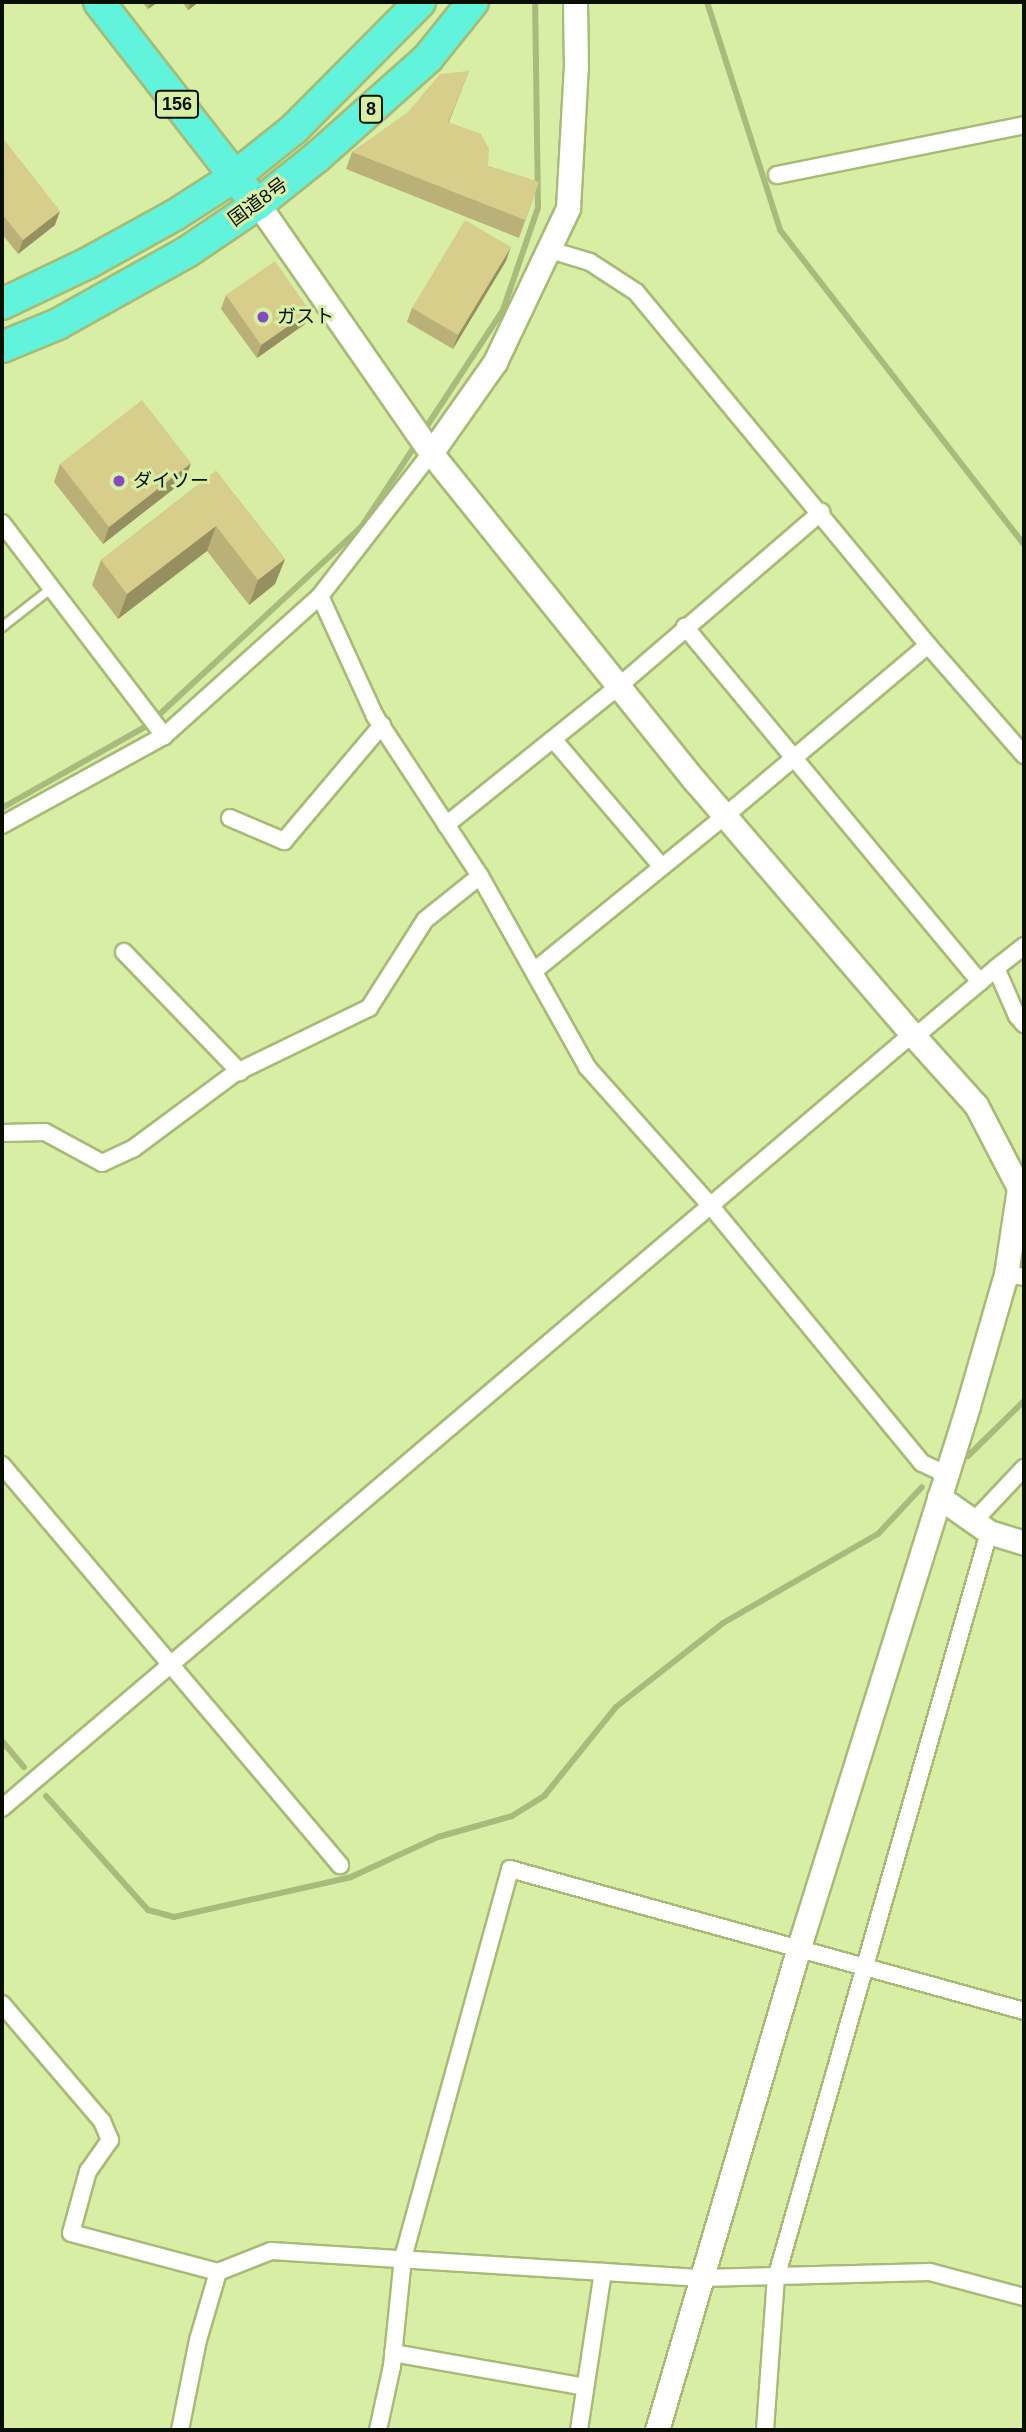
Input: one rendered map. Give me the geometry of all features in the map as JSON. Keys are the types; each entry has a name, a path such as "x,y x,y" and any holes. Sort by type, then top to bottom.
{"highway":[{"name":"156","path":"99,2 234,177 258,204"},
{"name":"国道8号","path":"2,304 88,263 175,215 234,177 294,129 421,2"},
{"name":"国道8号","path":"2,347 70,318 187,252 258,204 317,157 428,58 473,2"}],"street":[{"path":"2,825 164,736 320,596 495,362 568,208 576,67 575,2"},
{"path":"777,174 1024,125"},
{"path":"258,204 430,451 725,816 976,1105 1020,1188 1015,1276 946,1474 799,1947 657,2430"},
{"path":"550,250 590,261 636,292 929,645 1024,755"},
{"path":"446,825 619,686 821,512"},
{"path":"2,523 164,736"},
{"path":"320,596 382,725 480,876 587,1067 710,1205 922,1463 946,1474"},
{"path":"685,627 980,982"},
{"path":"534,971 929,645"},
{"path":"230,817 284,841 382,725"},
{"path":"552,738 662,867"},
{"path":"2,1133 45,1132 102,1163 134,1148 240,1072 369,1008 425,920 480,876"},
{"path":"2,1808 912,1034 923,1030 1024,946"},
{"path":"124,952 240,1072"},
{"path":"996,968 1017,1016 1024,1024"},
{"path":"2,1465 169,1666 340,1865"},
{"path":"765,2430 776,2278 866,1968 981,1527 1024,1468"},
{"path":"939,1497 981,1527 1024,1543"},
{"path":"378,2430 393,2353 403,2258 510,1869 1024,2011"},
{"path":"2,2004 102,2120 110,2140 88,2171 71,2233 218,2272 271,2252 702,2278 930,2272 1024,2297"},
{"path":"180,2430 198,2340 218,2272"},
{"path":"579,2430 603,2272"},
{"path":"393,2353 585,2387"}],"lane":[{"path":"2,627 52,588"}],"building":[{"path":"469,71 448,122 481,134 489,149 488,166 539,182 525,220 352,152 408,112 440,74"},
{"path":"2,137 60,211 23,240 2,214"},
{"path":"465,220 511,247 458,335 412,308"},
{"name":"ガスト","path":"275,261 310,311 261,345 226,295"},
{"name":"ダイソー","path":"142,400 191,463 109,527 60,464"},
{"path":"216,471 285,559 258,580 216,526 127,594 101,560"}],"waterway":[{"path":"423,432 503,310 538,208 535,2"},
{"path":"707,2 780,230 1024,545"},
{"path":"2,808 148,725 362,526 418,441"},
{"path":"968,1456 1024,1401"},
{"path":"46,1796 148,1910 174,1917 351,1877 438,1837 512,1816 545,1795 616,1707 723,1623 878,1534 922,1487"},
{"path":"2,1741 24,1767"}],"place":[{"name":"ガスト","path":"263,317"},
{"name":"ダイソー","path":"119,481"}]}
